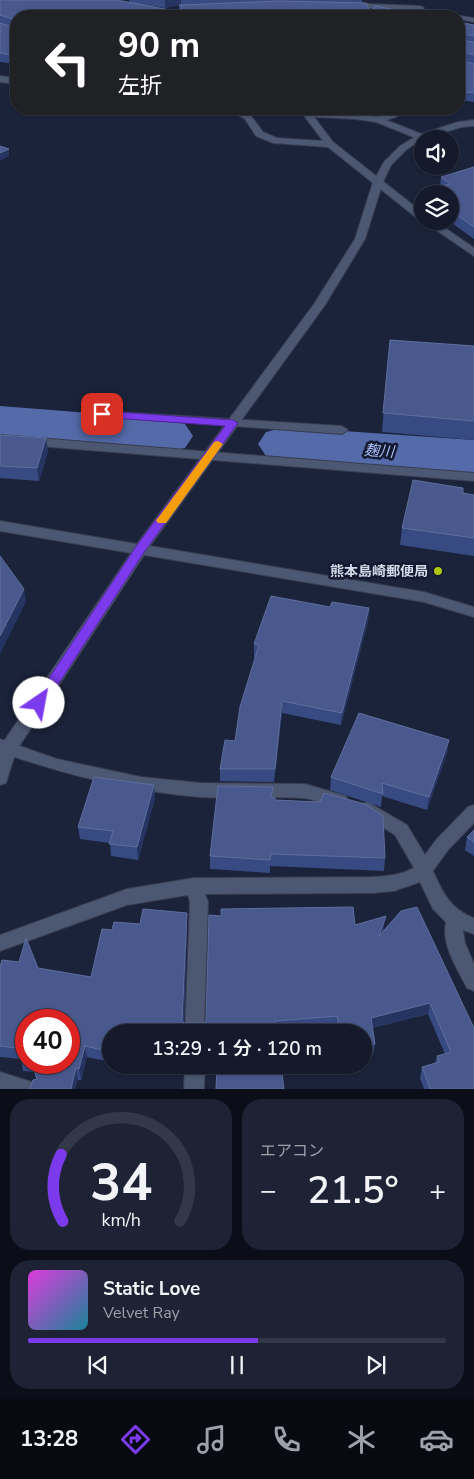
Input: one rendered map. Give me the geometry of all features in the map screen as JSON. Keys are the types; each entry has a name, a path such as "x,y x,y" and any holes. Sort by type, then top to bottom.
{"street":[{"path":"343,5 420,8"},
{"path":"249,115 259,134 276,140 330,144"},
{"path":"308,115 330,144 414,211"},
{"path":"345,115 378,120 414,134"},
{"path":"378,120 393,115"},
{"path":"443,130 461,124 474,123"},
{"path":"0,778 3,750 141,548 320,305 360,239 378,182 387,164 403,148 414,141"},
{"path":"441,230 474,253"},
{"path":"0,439 474,477"},
{"path":"0,526 424,596 474,612"},
{"path":"3,750 56,765 141,784 201,790 306,791 369,810 401,830 414,850 439,904 456,919 474,926"},
{"path":"0,943 127,896 194,886 380,884 410,879 423,872 442,845 474,812"},
{"path":"194,886 199,902 195,1024"},
{"path":"456,919 452,929 454,942 474,982"},
{"path":"194,1089 195,1074"}],"lane":[{"path":"102,414 342,430"},
{"path":"0,1082 29,1089"}],"building":[{"path":"0,0 117,0 170,10 10,10 10,18 0,15"},
{"path":"278,1 366,3 369,10 180,10 182,7 179,5"},
{"path":"375,6 396,10 372,10"},
{"path":"0,23 10,26 10,55 0,53"},
{"path":"465,23 474,25 474,36 465,34"},
{"path":"465,41 474,42 474,55 465,52"},
{"path":"465,62 474,64 474,93 465,92"},
{"path":"0,146 9,149 0,153"},
{"path":"474,167 474,227 459,216 459,185 446,185 450,184 441,177 459,175 459,172"},
{"path":"390,340 474,346 474,421 383,413"},
{"path":"0,435 46,438 37,468 0,466"},
{"path":"413,480 463,488 463,493 474,495 474,538 402,528"},
{"path":"0,556 24,589 0,636"},
{"path":"271,596 330,607 332,602 369,608 342,713 282,701 275,769 220,769 225,740 235,741 240,707 259,645 254,644"},
{"path":"359,713 449,740 429,797 382,783 383,794 331,777"},
{"path":"94,777 154,785 137,847 109,844 113,831 78,827"},
{"path":"218,786 273,787 271,797 275,798 275,800 320,802 324,793 365,804 383,816 385,858 271,854 270,860 210,856"},
{"path":"474,830 474,842 467,837"},
{"path":"353,907 355,925 386,916 379,936 401,911 417,907 474,1028 474,1089 430,1089 422,1067 439,1062 437,1056 451,1052 430,1003 371,1018 372,1024 338,1024 337,1016 275,1021 275,1024 102,1024 102,1050 85,1046 80,1065 80,1009 15,1009 15,1048 0,1046 0,967 2,960 19,962 26,938 38,968 91,977 102,929 112,930 114,922 140,924 143,909 187,913 182,1021 184,1023 204,1023 206,1021 209,915 221,916 221,909"},
{"path":"372,1024 375,1044 372,1044"},
{"path":"35,1074 75,1074 71,1089 30,1089 33,1080 37,1079"},
{"path":"217,1074 282,1074 284,1089 216,1089"}],"waterway":[{"path":"465,61 474,63"},
{"name":"麹川","path":"0,422 166,436"},
{"name":"麹川","path":"285,444 474,457"}],"slow traffic":[{"path":"162,520 218,444"}],"place":[{"name":"熊本島崎郵便局","path":"438,571"}],"route":[{"path":"39,703 141,548 233,423 102,414"}]}
